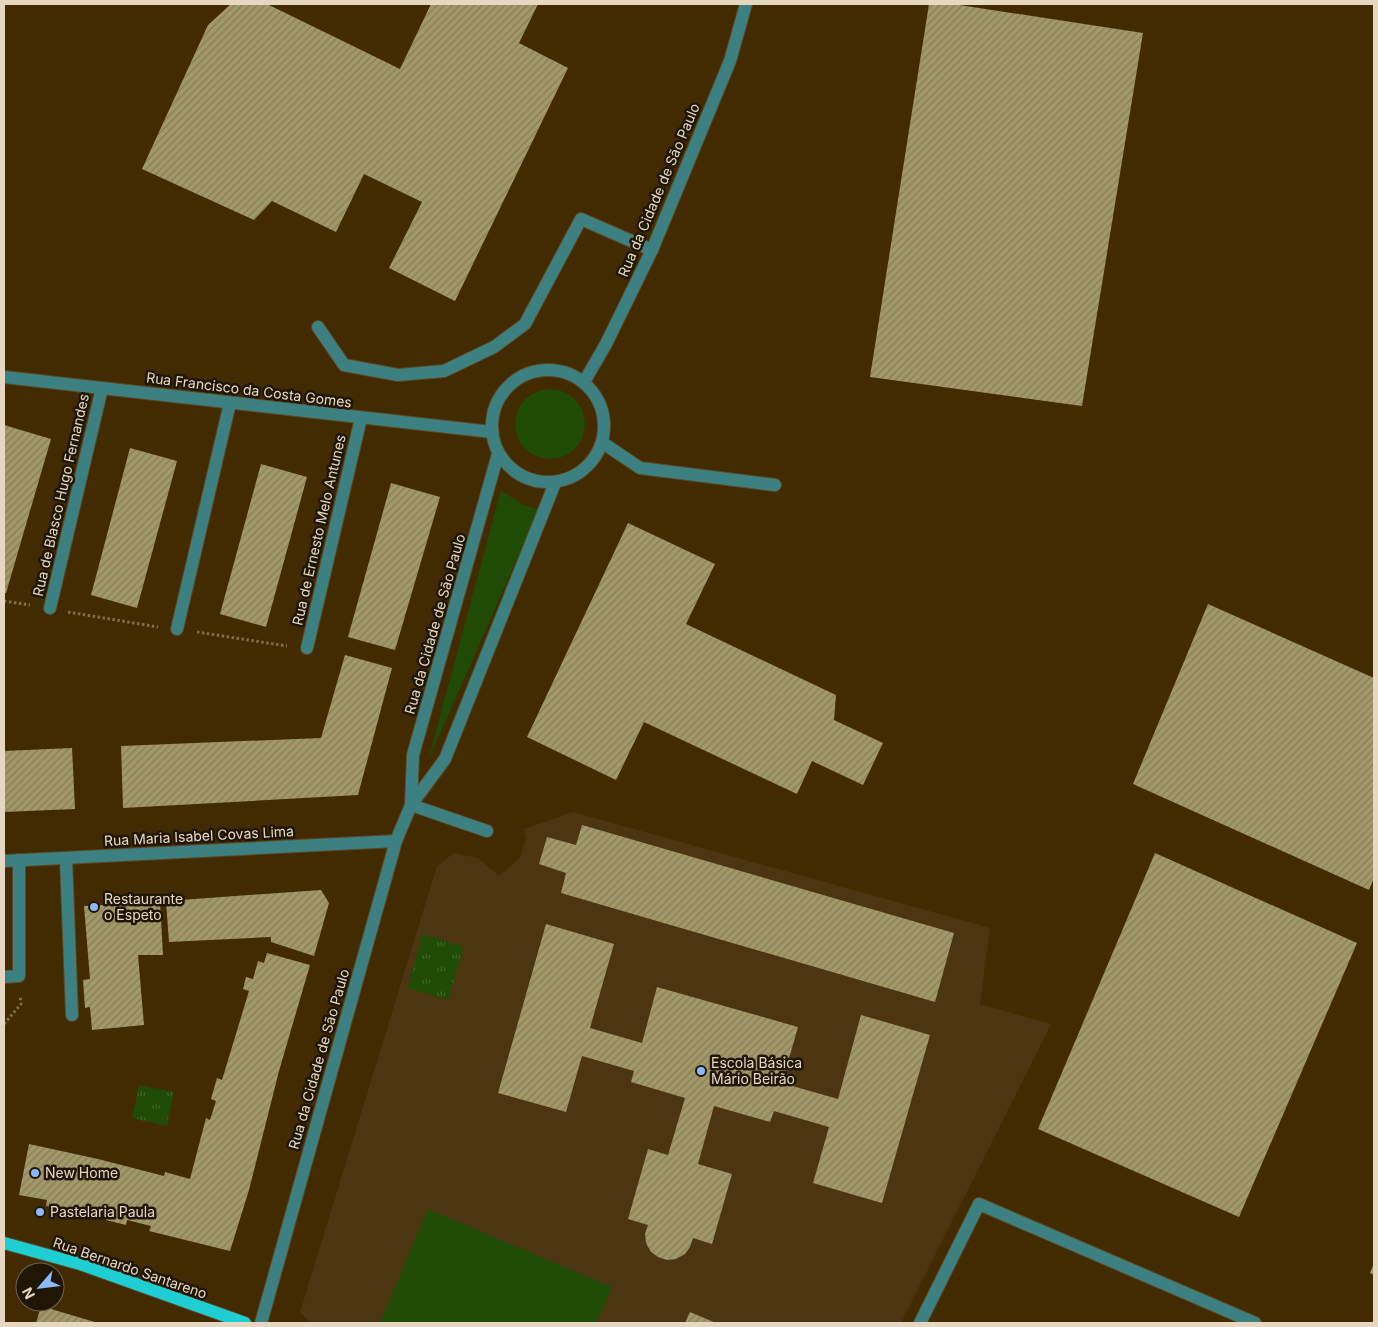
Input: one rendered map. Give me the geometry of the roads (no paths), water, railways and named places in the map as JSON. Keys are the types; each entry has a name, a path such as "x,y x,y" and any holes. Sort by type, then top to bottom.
{"main road":[{"name":"Rua Bernardo Santareno","path":"4,1243 80,1264 245,1323"}],"street":[{"name":"Rua da Cidade de São Paulo","path":"584,382 606,344 652,250 730,61 746,4"},
{"path":"318,327 344,365 398,375 444,371 494,347 525,324 581,220 652,250"},
{"path":"542,370 564,372 584,382 598,399 605,420 603,443 593,462 576,477 555,483 532,481 512,471 498,454 492,432 493,410 504,390 521,376 542,370"},
{"name":"Rua Francisco da Costa Gomes","path":"4,377 492,432"},
{"name":"Rua de Blasco Hugo Fernandes","path":"50,608 102,388"},
{"path":"177,629 230,403"},
{"name":"Rua de Ernesto Melo Antunes","path":"306,648 361,418"},
{"path":"603,443 640,468 775,485"},
{"name":"Rua da Cidade de São Paulo","path":"411,805 413,755 498,454"},
{"name":"Rua da Cidade de São Paulo","path":"261,1323 396,841 411,805 445,759 555,483"},
{"path":"411,805 487,831"},
{"name":"Rua Maria Isabel Covas Lima","path":"4,861 396,841"},
{"path":"66,858 72,1015"},
{"path":"4,977 19,976 19,860"},
{"path":"920,1323 979,1204 1255,1323"}],"place":[{"name":"Restaurante o Espeto","path":"94,907"},
{"name":"Escola Básica Mário Beirão","path":"701,1071"},
{"name":"New Home","path":"35,1173"},
{"name":"Pastelaria Paula","path":"40,1212"}]}
